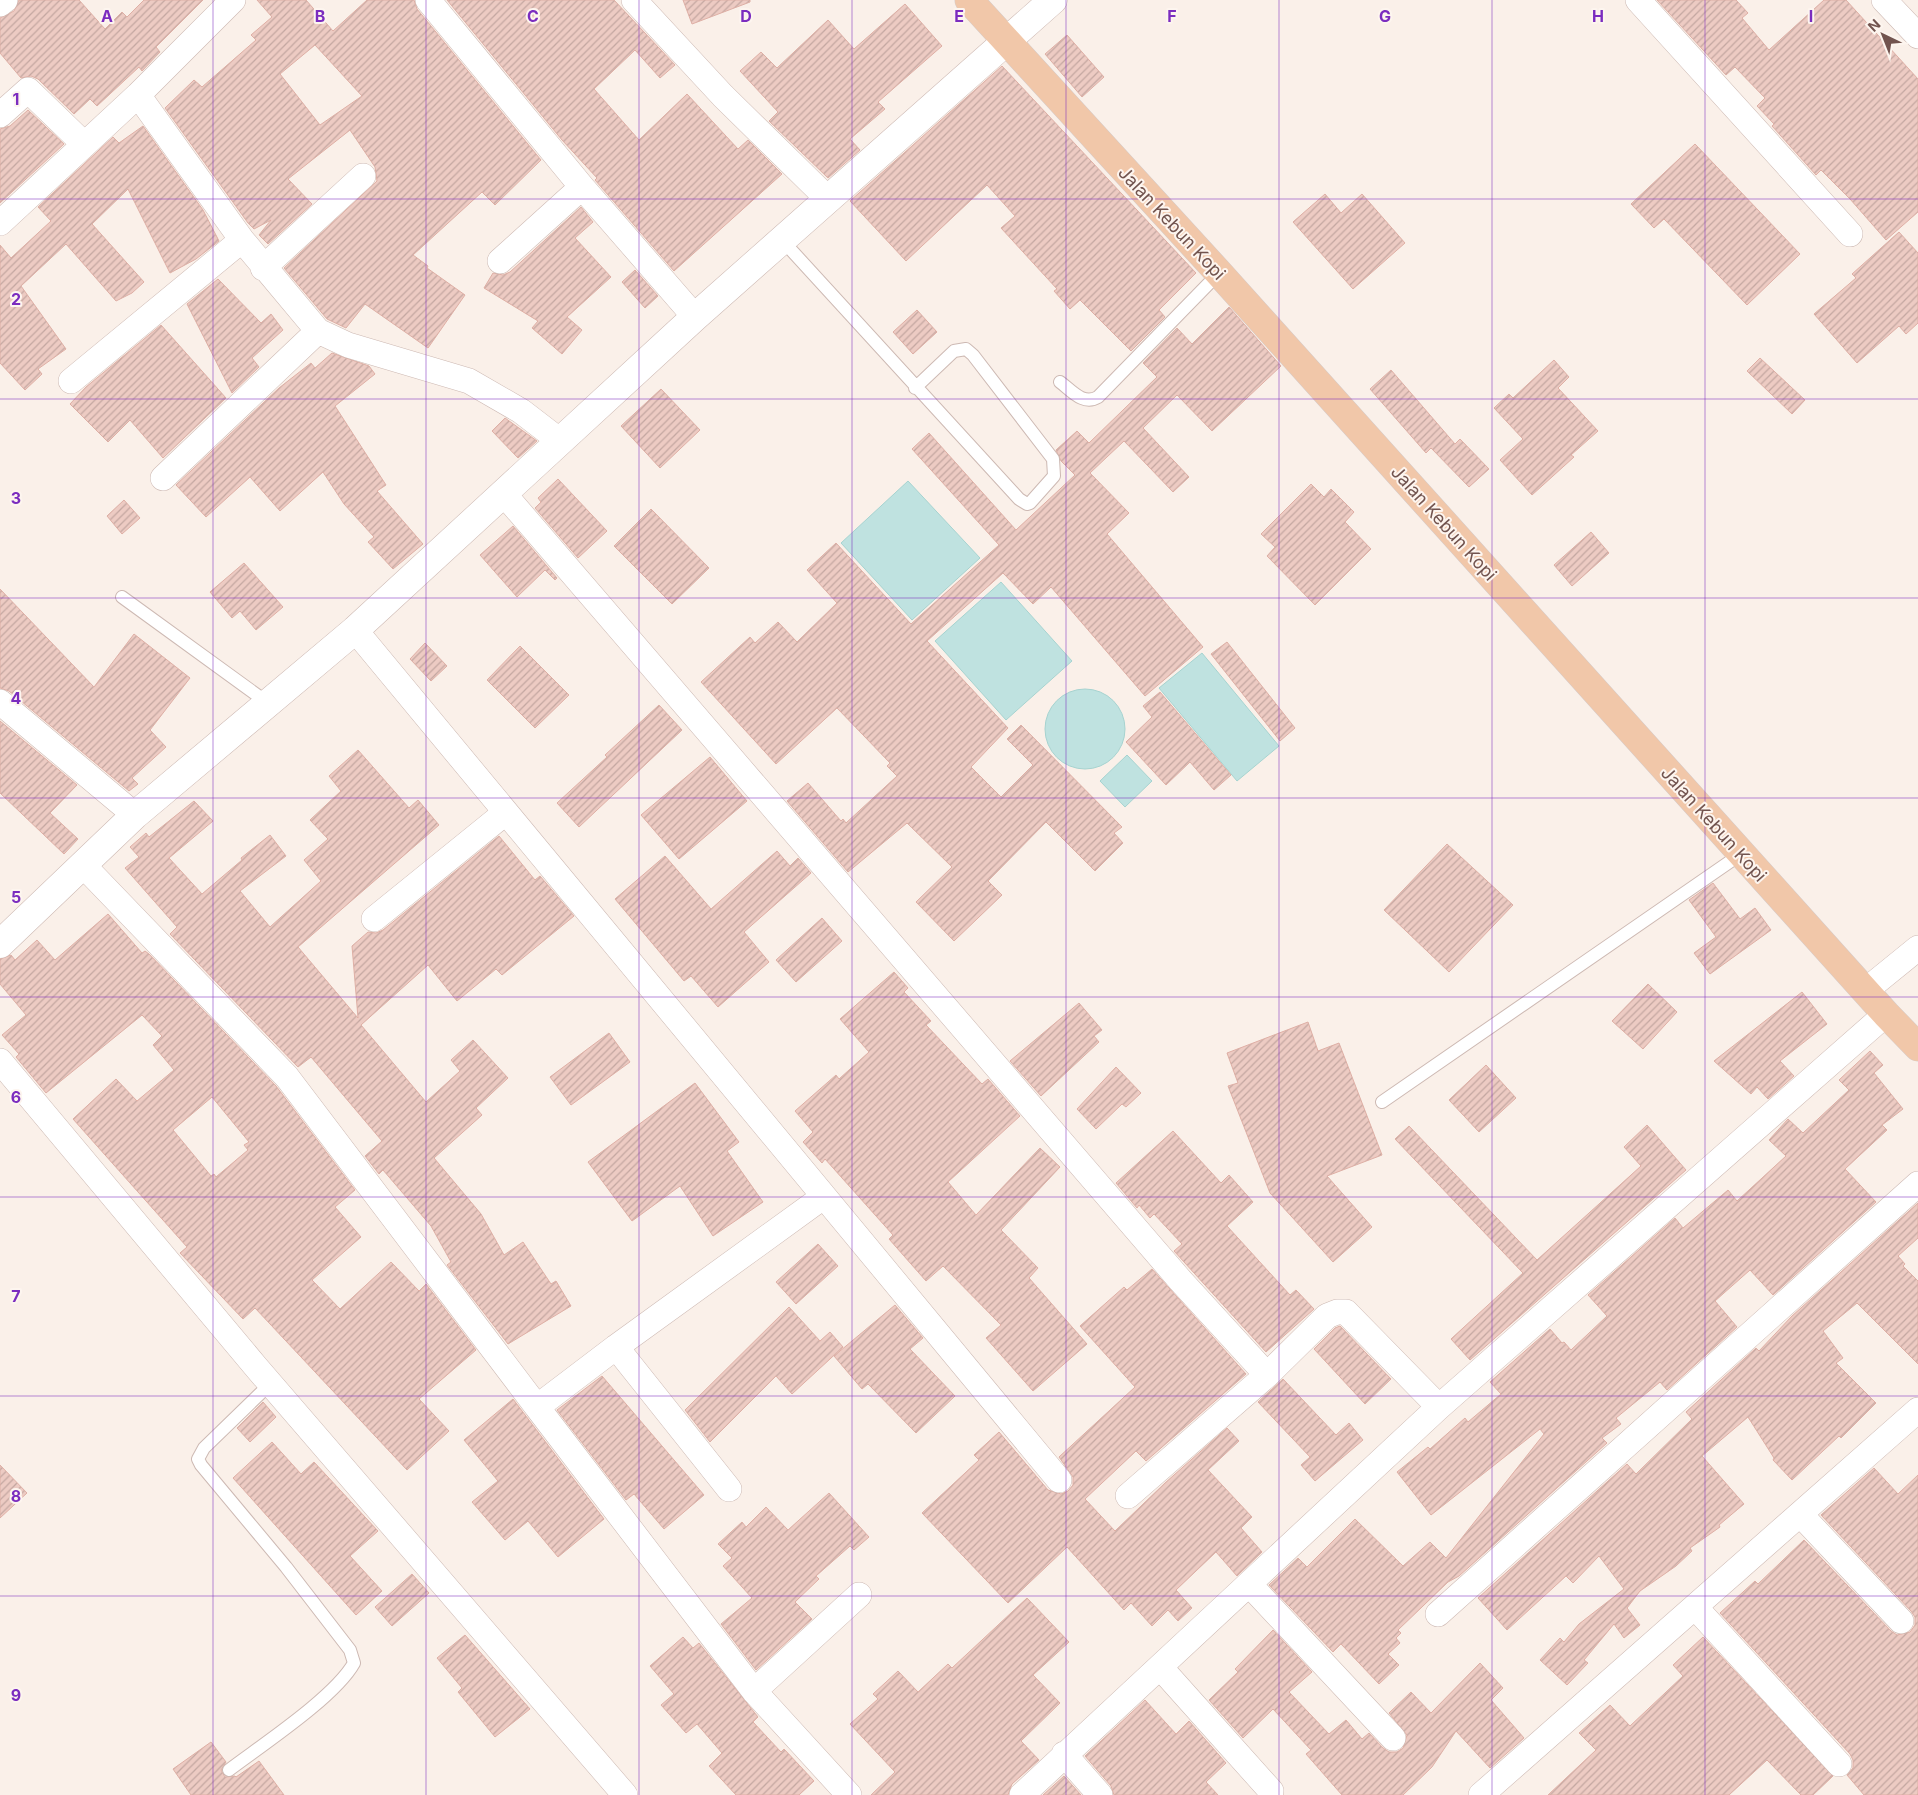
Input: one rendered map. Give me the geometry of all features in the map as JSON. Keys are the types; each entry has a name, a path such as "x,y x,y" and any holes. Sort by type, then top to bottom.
{"main road":[{"name":"Jalan Kebun Kopi","path":"969,0 1218,273 1865,991 1918,1047"}],"street":[{"path":"0,4 5,0"},
{"path":"0,223 138,95 233,0"},
{"path":"428,0 582,187 695,317"},
{"path":"634,0 723,96 827,198"},
{"path":"0,944 135,815 355,630 695,317 827,198 1053,0"},
{"path":"1638,0 1850,234"},
{"path":"1884,0 1918,36"},
{"path":"0,114 28,90 84,144"},
{"path":"138,95 242,240 318,331 348,345 469,381 521,411 560,440"},
{"path":"264,268 362,176"},
{"path":"500,261 582,187"},
{"path":"71,381 242,240"},
{"path":"163,478 318,331"},
{"path":"504,494 1180,1280 1267,1375"},
{"path":"355,630 1059,1480"},
{"path":"0,702 135,815"},
{"path":"374,919 505,813"},
{"path":"83,865 287,1077 754,1690 849,1795"},
{"path":"1865,991 1918,948"},
{"path":"1022,1795 1439,1407 1886,1014"},
{"path":"0,1061 270,1384 625,1795"},
{"path":"1438,1614 1918,1184"},
{"path":"537,1407 616,1347 823,1197"},
{"path":"1128,1496 1267,1375 1328,1316 1337,1312 1346,1312 1439,1407"},
{"path":"616,1347 728,1489"},
{"path":"1481,1795 1800,1514 1916,1416"},
{"path":"1800,1514 1900,1621"},
{"path":"1249,1584 1393,1738"},
{"path":"754,1690 859,1595"},
{"path":"1695,1607 1839,1764"},
{"path":"1160,1667 1271,1791"},
{"path":"1064,1754 1100,1795"}],"lane":[{"path":"782,240 915,388 1023,502 1030,503 1054,476 1053,459 973,355 966,350 954,351 915,388"},
{"path":"1060,382 1083,400 1092,400 1098,397 1218,273"},
{"path":"122,597 268,703"},
{"path":"1382,1102 1741,854"},
{"path":"229,1770 313,1705 348,1673 354,1663 350,1650 286,1567 201,1465 198,1458 204,1448 270,1384"}],"water":[{"path":"908,481 980,558 912,620 841,543"},
{"path":"1001,582 1072,661 1006,720 935,641"},
{"path":"1202,653 1279,746 1237,781 1159,688"},
{"path":"1085,689 1100,692 1113,701 1122,714 1125,729 1122,744 1113,757 1100,766 1085,769 1070,766 1057,757 1048,744 1045,729 1048,714 1057,701 1070,692"},
{"path":"1127,755 1152,781 1125,807 1100,781"}],"building":[{"path":"19,0 79,0 105,29 122,12 127,17 144,0 203,0 156,47 160,52 142,71 139,67 97,106 90,99 74,114 38,79 31,76 21,78 0,53 0,18 14,11"},
{"path":"257,0 306,0 333,31 367,0 414,0 417,9 541,160 495,205 482,192 413,255 428,266 427,268 465,295 428,348 365,304 346,328 327,319 284,268 377,181 375,167 350,130 288,179 312,204 268,244 259,235 271,220 254,229 248,223 165,108 194,80 202,87 256,40 251,35 272,17","holes":["315,45 362,96 320,125 280,74"]},
{"path":"447,0 614,0 675,65 660,78 635,50 594,89 639,140 687,94 738,149 748,140 782,174 674,271 595,180 597,178 562,140"},
{"path":"683,0 750,0 750,2 692,24"},
{"path":"1657,0 1736,0 1748,13 1742,18 1769,50 1824,0 1846,0 1918,79 1918,212 1886,240 1850,199 1821,170 1816,175 1772,126 1774,124 1757,106 1765,98 1735,67 1726,75"},
{"path":"905,4 942,46 878,102 885,109 850,139 860,150 828,178 769,121 778,112 740,71 761,52 777,68 828,20 854,49"},
{"path":"1067,35 1104,77 1082,97 1045,54"},
{"path":"1002,66 1196,273 1159,310 1165,317 1131,351 1080,300 1070,309 1054,291 1057,289 1001,228 1015,216 987,185 906,261 850,201"},
{"path":"28,110 64,144 0,203 0,129 10,126"},
{"path":"143,126 203,210 219,241 196,259 170,273 128,189 92,224 144,282 132,293 116,301 66,244 21,286 66,349 38,369 42,374 25,390 0,363 0,245 11,258 51,221 38,207 113,137 119,143"},
{"path":"1695,144 1800,254 1747,305 1664,219 1654,228 1631,204"},
{"path":"1325,194 1341,213 1362,194 1405,243 1353,289 1293,222"},
{"path":"581,207 593,222 575,238 611,277 567,317 582,330 562,354 532,328 538,321 484,288 493,273 503,275 510,272"},
{"path":"1899,232 1918,253 1918,323 1906,334 1899,326 1857,363 1814,314 1856,278 1852,274"},
{"path":"635,270 658,296 645,308 622,282"},
{"path":"218,279 261,323 271,314 283,330 252,358 259,367 232,393 187,304"},
{"path":"1229,307 1281,366 1212,431 1177,395 1143,428 1189,477 1173,492 1124,441 1090,473 1129,513 1107,534 1203,647 1145,696 1051,587 1033,604 1003,573 927,641 1008,728 971,767 1001,797 1033,765 1007,739 1021,725 1122,827 1114,833 1123,843 1095,871 1046,822 988,881 1002,895 954,941 916,902 952,867 907,823 848,872 787,801 808,783 841,821 843,819 846,823 897,776 887,766 890,763 837,708 776,764 701,682 750,637 755,643 778,622 797,642 837,603 807,570 836,543 911,624 999,545 912,449 929,433 1016,530 1075,475 1061,461 1056,450 1077,431 1089,443 1157,377 1143,363 1177,328 1192,344"},
{"path":"917,310 937,332 913,354 893,332"},
{"path":"161,325 226,398 163,458 130,420 108,442 70,404 86,387"},
{"path":"332,353 369,366 375,374 335,406 386,485 377,491 423,544 393,569 368,542 374,537 344,504 323,472 280,511 250,477 206,517 176,485 279,388 311,363 315,368"},
{"path":"1760,358 1805,400 1792,414 1747,371"},
{"path":"1554,360 1569,377 1558,388 1598,431 1571,455 1574,457 1532,495 1500,460 1523,439 1494,408 1509,394 1513,398"},
{"path":"1391,370 1455,444 1460,439 1489,469 1469,487 1431,448 1426,453 1370,389"},
{"path":"661,389 700,430 660,468 621,426"},
{"path":"505,418 537,441 518,458 492,431"},
{"path":"558,479 607,531 578,558 535,508 541,502 538,498"},
{"path":"1311,484 1324,497 1331,489 1354,512 1345,522 1371,549 1315,605 1267,556 1275,547 1261,534"},
{"path":"124,500 140,518 122,534 107,516"},
{"path":"651,509 709,568 672,604 614,546"},
{"path":"513,526 557,578 555,580 545,570 517,597 480,555"},
{"path":"1591,532 1609,553 1572,586 1554,565"},
{"path":"244,563 283,607 256,630 240,611 232,618 210,592"},
{"path":"0,589 94,687 134,634 190,678 150,730 166,747 132,778 138,784 129,791 9,691 0,688"},
{"path":"1227,642 1295,728 1280,741 1211,654"},
{"path":"425,643 447,666 431,681 410,659"},
{"path":"520,646 569,695 535,728 487,680"},
{"path":"1160,692 1231,775 1214,790 1190,762 1166,785 1126,742 1152,717 1143,706"},
{"path":"659,705 682,730 579,827 557,803"},
{"path":"0,721 77,785 50,813 78,839 64,854 0,793"},
{"path":"358,750 409,808 418,800 439,825 298,947 358,1018 352,946 368,932 376,933 383,930 499,836 535,880 540,876 574,916 502,975 496,969 457,1001 428,965 361,1025 426,1102 460,1071 451,1060 473,1040 508,1078 476,1108 482,1115 434,1158 481,1214 504,1255 523,1242 551,1284 556,1281 571,1306 508,1344 447,1265 451,1262 431,1226 383,1170 379,1174 365,1156 382,1141 311,1057 298,1067 170,934 177,927 125,868 139,857 130,847 146,833 149,837 194,801 213,821 169,858 202,894 242,860 241,858 270,835 286,856 240,891 270,927 321,881 304,860 328,839 310,820 341,791 329,776"},
{"path":"710,757 747,801 679,859 641,815"},
{"path":"1447,844 1513,905 1449,972 1384,910"},
{"path":"777,851 790,866 798,858 811,873 744,932 769,962 718,1007 691,976 684,981 615,899 665,856 711,909"},
{"path":"1713,883 1740,919 1755,908 1771,930 1710,974 1694,953 1716,937 1689,900"},
{"path":"108,914 142,953 145,951 149,954 276,1086 355,1190 335,1207 361,1237 312,1280 340,1309 391,1262 419,1291 426,1284 476,1350 419,1399 449,1431 407,1470 255,1308 243,1319 180,1253 187,1247 73,1119 116,1079 137,1101 174,1070 153,1045 162,1036 142,1015 46,1093 16,1057 19,1054 2,1035 26,1015 0,984 0,959 11,955 15,960 37,940 55,960","holes":["212,1097 249,1142 244,1145 248,1150 216,1177 214,1174 211,1176 173,1130"]},
{"path":"822,918 842,941 796,982 776,960"},
{"path":"894,972 908,988 904,992 931,1021 926,1025 982,1084 988,1079 1020,1116 948,1182 976,1215 1040,1148 1060,1167 1001,1230 1038,1268 1029,1278 1087,1344 1033,1391 986,1338 1001,1325 943,1266 926,1281 889,1239 893,1235 825,1159 822,1163 803,1142 813,1132 795,1111 836,1075 839,1079 869,1052 840,1019"},
{"path":"1648,984 1677,1012 1643,1049 1612,1021"},
{"path":"1802,992 1827,1024 1780,1061 1794,1076 1768,1099 1757,1087 1751,1094 1714,1061"},
{"path":"1079,1003 1102,1030 1094,1036 1099,1042 1041,1096 1010,1061"},
{"path":"1308,1022 1318,1051 1339,1043 1382,1155 1327,1176 1372,1227 1333,1262 1270,1193 1228,1086 1238,1083 1227,1053"},
{"path":"609,1033 630,1062 571,1105 550,1077"},
{"path":"1870,1051 1883,1065 1874,1073 1903,1109 1882,1125 1887,1130 1845,1169 1876,1202 1773,1295 1750,1270 1715,1301 1737,1327 1667,1390 1660,1382 1616,1418 1621,1424 1602,1438 1607,1443 1459,1576 1448,1582 1398,1630 1401,1633 1396,1638 1400,1643 1388,1654 1399,1665 1379,1684 1341,1644 1333,1652 1269,1585 1298,1558 1307,1567 1355,1519 1403,1566 1430,1542 1446,1558 1544,1434 1540,1429 1431,1515 1397,1472 1428,1447 1430,1449 1465,1418 1468,1422 1501,1394 1490,1382 1550,1329 1571,1350 1607,1316 1588,1295 1675,1218 1683,1228 1728,1190 1737,1201 1786,1156 1769,1140 1788,1119 1803,1133 1849,1090 1839,1080"},
{"path":"1486,1065 1516,1098 1479,1132 1449,1100"},
{"path":"1116,1067 1141,1093 1126,1107 1122,1104 1096,1129 1077,1109"},
{"path":"695,1083 739,1142 727,1151 763,1202 713,1236 680,1186 632,1221 588,1162"},
{"path":"1647,1125 1686,1170 1470,1360 1451,1339 1523,1273 1395,1139 1409,1126 1537,1260 1641,1166 1624,1147"},
{"path":"1173,1131 1221,1183 1229,1175 1253,1202 1227,1226 1290,1295 1296,1290 1314,1309 1266,1352 1174,1251 1182,1244 1154,1214 1150,1218 1139,1205 1137,1208 1116,1183"},
{"path":"1918,1203 1918,1238 1898,1256 1905,1264 1903,1266 1918,1281 1918,1364 1857,1303 1823,1331 1843,1358 1836,1363 1876,1403 1841,1438 1839,1436 1792,1480 1773,1460 1774,1458 1748,1417 1702,1456 1744,1504 1719,1525 1720,1527 1690,1548 1692,1551 1676,1566 1640,1591 1627,1608 1640,1625 1624,1638 1614,1624 1584,1660 1588,1663 1567,1685 1540,1660 1560,1638 1564,1642 1579,1624 1624,1589 1599,1556 1573,1583 1566,1576 1507,1630 1478,1598 1627,1464 1636,1474 1692,1419 1686,1412 1756,1348 1759,1351 1792,1316"},
{"path":"818,1244 838,1266 796,1304 776,1282"},
{"path":"1152,1269 1246,1374 1146,1461 1136,1451 1085,1499 1115,1531 1227,1428 1239,1441 1208,1470 1252,1517 1241,1528 1262,1552 1237,1576 1216,1552 1176,1590 1192,1608 1178,1621 1168,1610 1152,1626 1131,1603 1124,1610 1067,1547 1008,1603 922,1513 979,1460 974,1455 999,1432 1048,1490 1061,1494 1068,1491 1073,1485 1073,1477 1059,1457 1135,1387 1080,1326 1124,1287 1127,1290"},
{"path":"895,1305 923,1338 910,1349 955,1396 916,1433 868,1384 862,1389 834,1356"},
{"path":"789,1307 820,1341 830,1332 843,1347 792,1394 776,1376 710,1442 685,1410"},
{"path":"1340,1326 1391,1379 1365,1404 1314,1349 1335,1328"},
{"path":"602,1376 704,1495 664,1529 634,1494 626,1500 557,1410"},
{"path":"1283,1379 1336,1435 1349,1423 1363,1440 1315,1481 1301,1465 1310,1457 1258,1402"},
{"path":"513,1399 604,1519 558,1557 528,1521 505,1540 472,1502 498,1481 464,1440"},
{"path":"263,1402 276,1417 250,1442 237,1428"},
{"path":"272,1442 301,1474 314,1462 378,1531 350,1556 382,1591 356,1615 233,1478"},
{"path":"0,1465 27,1493 0,1518"},
{"path":"1874,1468 1898,1494 1918,1475 1918,1795 1864,1795 1847,1775 1853,1768 1853,1760 1850,1754 1720,1613 1755,1581 1758,1584 1804,1540 1891,1631 1897,1635 1910,1632 1915,1625 1915,1617 1911,1611 1821,1515"},
{"path":"829,1493 869,1537 854,1550 850,1546 816,1576 819,1579 795,1602 812,1619 756,1670 721,1624 752,1598 723,1566 732,1558 718,1544 742,1522 746,1527 766,1507 788,1530"},
{"path":"412,1574 429,1593 392,1626 375,1607"},
{"path":"1027,1598 1069,1642 1033,1675 1060,1703 1021,1741 1039,1760 1012,1784 1008,1795 871,1795 895,1772 850,1724 878,1699 873,1694 898,1671 918,1692 948,1664 952,1668"},
{"path":"1273,1630 1312,1672 1289,1692 1329,1734 1346,1720 1362,1739 1369,1733 1383,1748 1389,1752 1397,1752 1403,1748 1407,1735 1389,1713 1411,1692 1431,1713 1480,1663 1503,1688 1491,1700 1524,1738 1490,1768 1456,1731 1432,1767 1403,1795 1342,1795 1306,1754 1311,1750 1273,1709 1243,1738 1209,1700 1238,1672 1235,1669"},
{"path":"465,1635 530,1709 495,1737 458,1692 462,1688 437,1658"},
{"path":"683,1637 693,1648 699,1643 758,1717 753,1722 781,1752 784,1749 814,1781 799,1795 736,1795 709,1766 722,1753 697,1724 686,1733 661,1705 674,1694 650,1666"},
{"path":"1703,1637 1833,1776 1813,1795 1801,1795 1767,1760 1729,1795 1548,1795 1596,1750 1579,1733 1610,1705 1630,1726 1683,1676 1673,1665"},
{"path":"1145,1700 1176,1734 1189,1721 1226,1763 1206,1782 1218,1795 1114,1795 1111,1786 1085,1756"},
{"path":"211,1742 226,1762 221,1770 225,1777 236,1777 259,1761 284,1795 191,1795 173,1769"},
{"path":"1064,1776 1081,1795 1043,1795"}]}
